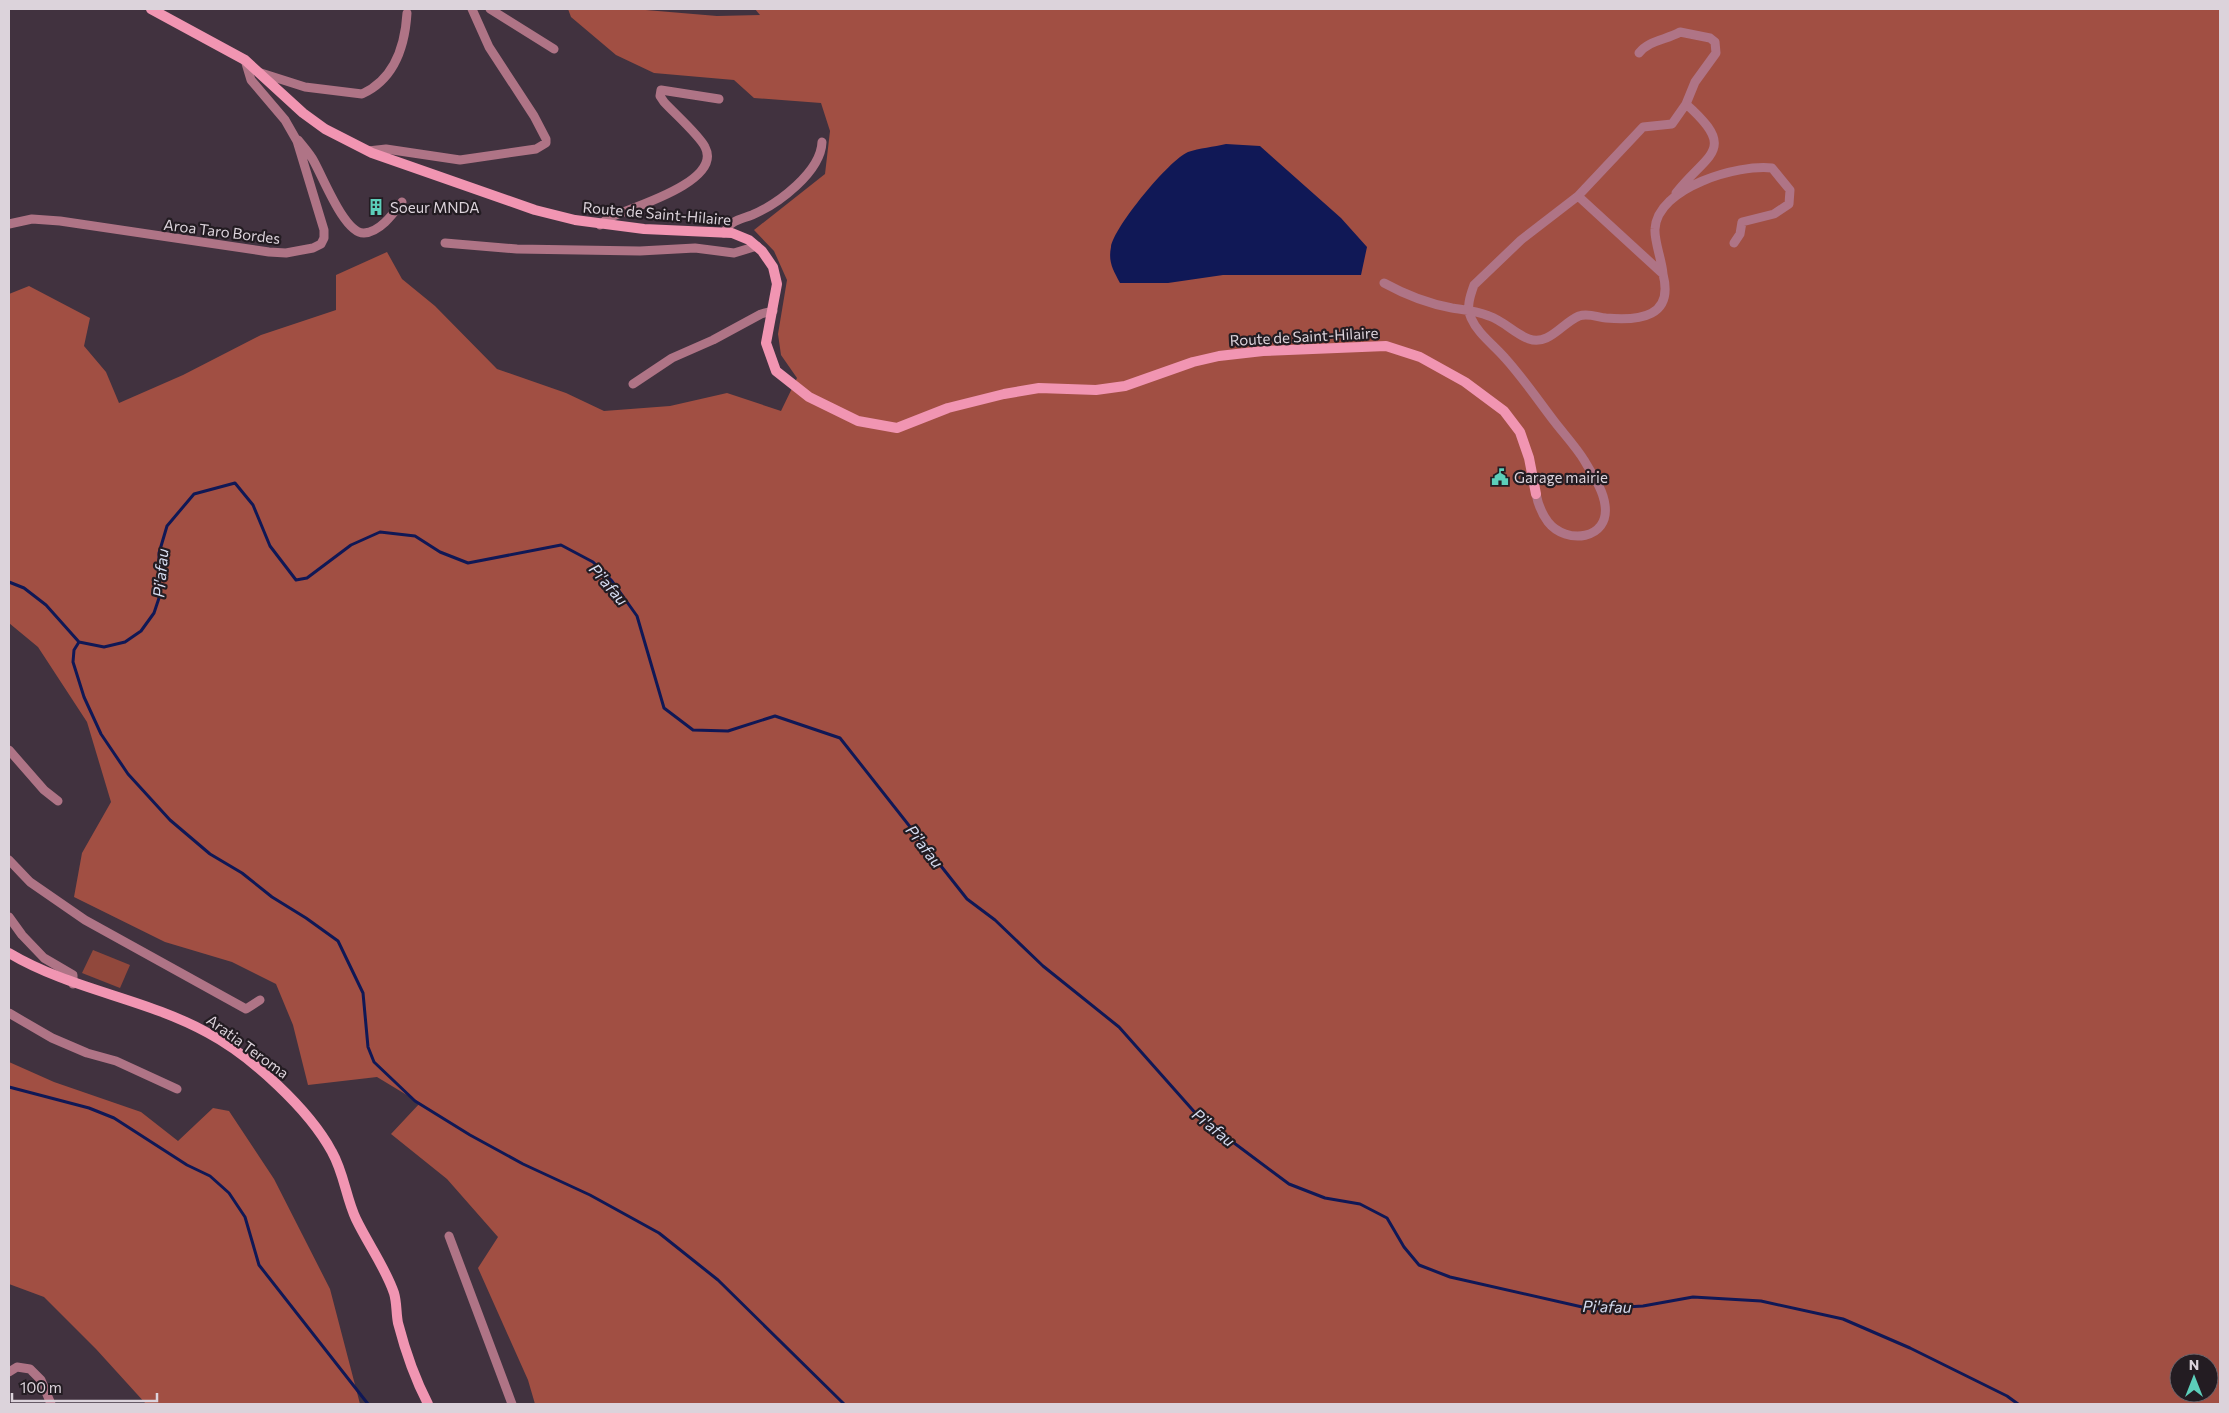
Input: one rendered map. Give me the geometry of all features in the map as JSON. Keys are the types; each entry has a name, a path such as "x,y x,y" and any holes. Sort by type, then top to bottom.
{"main road":[{"name":"Route de Saint-Hilaire","path":"150,9 245,60 303,114 325,129 368,151 534,210 600,225 724,233 749,240 757,246 773,267 777,284 766,343 776,371 793,386 832,410 858,421 882,427 897,428 948,408 1039,388 1096,390 1125,386 1219,356 1351,346 1386,346 1420,357 1465,382 1504,411 1520,432 1529,458 1536,494"},
{"name":"Aratia Teroma","path":"9,953 73,984 170,1015 211,1034 283,1089 333,1152 355,1217 388,1278 394,1295 398,1322 419,1387 428,1404"}],"street":[{"path":"368,151 386,150 460,160 536,150 546,143 546,139 534,116 489,47 472,9"},
{"path":"490,9 554,49"},
{"path":"260,73 304,87 362,94 369,91 386,75 401,54 407,13"},
{"path":"1536,494 1539,506 1548,523 1563,533 1580,537 1593,534 1601,526 1605,517 1604,501 1583,459 1505,359 1477,329 1469,313 1474,285 1521,240 1578,196 1643,127 1672,124 1686,104 1695,82 1716,53 1715,42 1710,38 1680,32 1667,40 1652,42 1640,53"},
{"name":"Aroa Taro Bordes","path":"245,60 251,80 285,120 296,138 311,156 344,218 356,232 363,233 377,228 402,202"},
{"path":"600,225 611,216 640,207 682,186 707,165 709,158 705,145 664,102 660,96 661,90 719,99"},
{"path":"1384,283 1397,290 1451,308 1492,316 1528,339 1540,340 1580,316 1620,319 1648,315 1659,308 1667,289 1655,230 1658,216 1683,184 1712,156 1714,147 1714,136 1709,127 1686,104"},
{"name":"Aroa Taro Bordes","path":"9,224 32,219 60,221 269,252 286,253 313,248 321,244 324,238 324,230 296,138"},
{"path":"724,233 729,224 766,207 810,173 820,157 822,142"},
{"path":"1666,206 1679,194 1707,179 1762,166 1772,168 1790,190 1789,204 1774,214 1742,222 1740,234 1734,243"},
{"path":"1578,196 1663,274"},
{"path":"445,243 517,250 640,251 695,248 734,253 743,252 757,246"},
{"path":"633,384 672,358 713,340 761,314 773,311"},
{"path":"9,750 44,790 58,801"},
{"path":"9,860 30,882 116,938 246,1009 260,1000"},
{"path":"9,917 22,935 44,958 73,975 73,984"},
{"path":"9,1012 38,1031 70,1046 116,1061 177,1089"},
{"path":"449,1236 512,1404"},
{"path":"9,1372 17,1367 30,1369 40,1380 51,1404"}],"shaded area":[{"path":"568,9 634,9 717,16 760,15 755,9 2220,9 2220,1404 535,1404 528,1380 478,1268 498,1237 447,1179 391,1134 420,1103 377,1077 308,1085 293,1025 276,984 232,962 165,942 74,897 82,853 111,802 87,722 38,647 9,623 9,294 29,286 90,318 84,346 106,372 119,403 183,375 261,335 336,310 336,275 387,252 402,279 435,306 497,369 566,393 604,411 670,406 727,393 781,411 797,378 781,355 778,334 787,280 774,251 754,230 825,174 830,131 821,103 754,98 734,80 654,73 616,55 571,17"},
{"path":"1226,144 1260,146 1341,218 1367,247 1361,275 1223,275 1168,283 1120,283 1113,270 1110,252 1114,238 1132,210 1156,180 1179,158 1188,152"},
{"path":"93,950 130,965 120,988 82,973"},
{"path":"9,1062 54,1082 141,1112 178,1141 213,1108 229,1111 274,1179 330,1289 360,1404 146,1404 96,1349 44,1297 9,1284"}],"waterway":[{"name":"Pi'afau","path":"9,582 24,588 46,605 79,642 104,647 125,642 141,631 154,613 159,598 159,553 167,526 194,494 235,483 253,505 270,546 296,580 307,578 351,545 380,532 415,536 440,552 468,563 561,545 593,562 612,581 637,616 664,708 693,730 728,731 775,716 840,738 967,899 995,920 1043,966 1119,1027 1198,1116 1289,1184 1325,1198 1360,1204 1387,1218 1404,1247 1419,1265 1450,1277 1591,1309 1643,1306 1693,1297 1761,1301 1843,1319 1910,1348 2007,1396 2018,1404"},
{"path":"79,642 74,650 73,662 84,697 101,734 128,774 170,820 210,854 242,873 272,897 338,941 363,993 368,1047 374,1062 415,1101 470,1135 523,1164 590,1195 659,1233 718,1280 844,1404"},
{"path":"9,1087 89,1108 114,1118 187,1165 210,1176 229,1193 245,1217 259,1265 368,1404"}],"place":[{"name":"Soeur MNDA","path":"376,207"},
{"name":"Garage mairie","path":"1500,477"}]}
